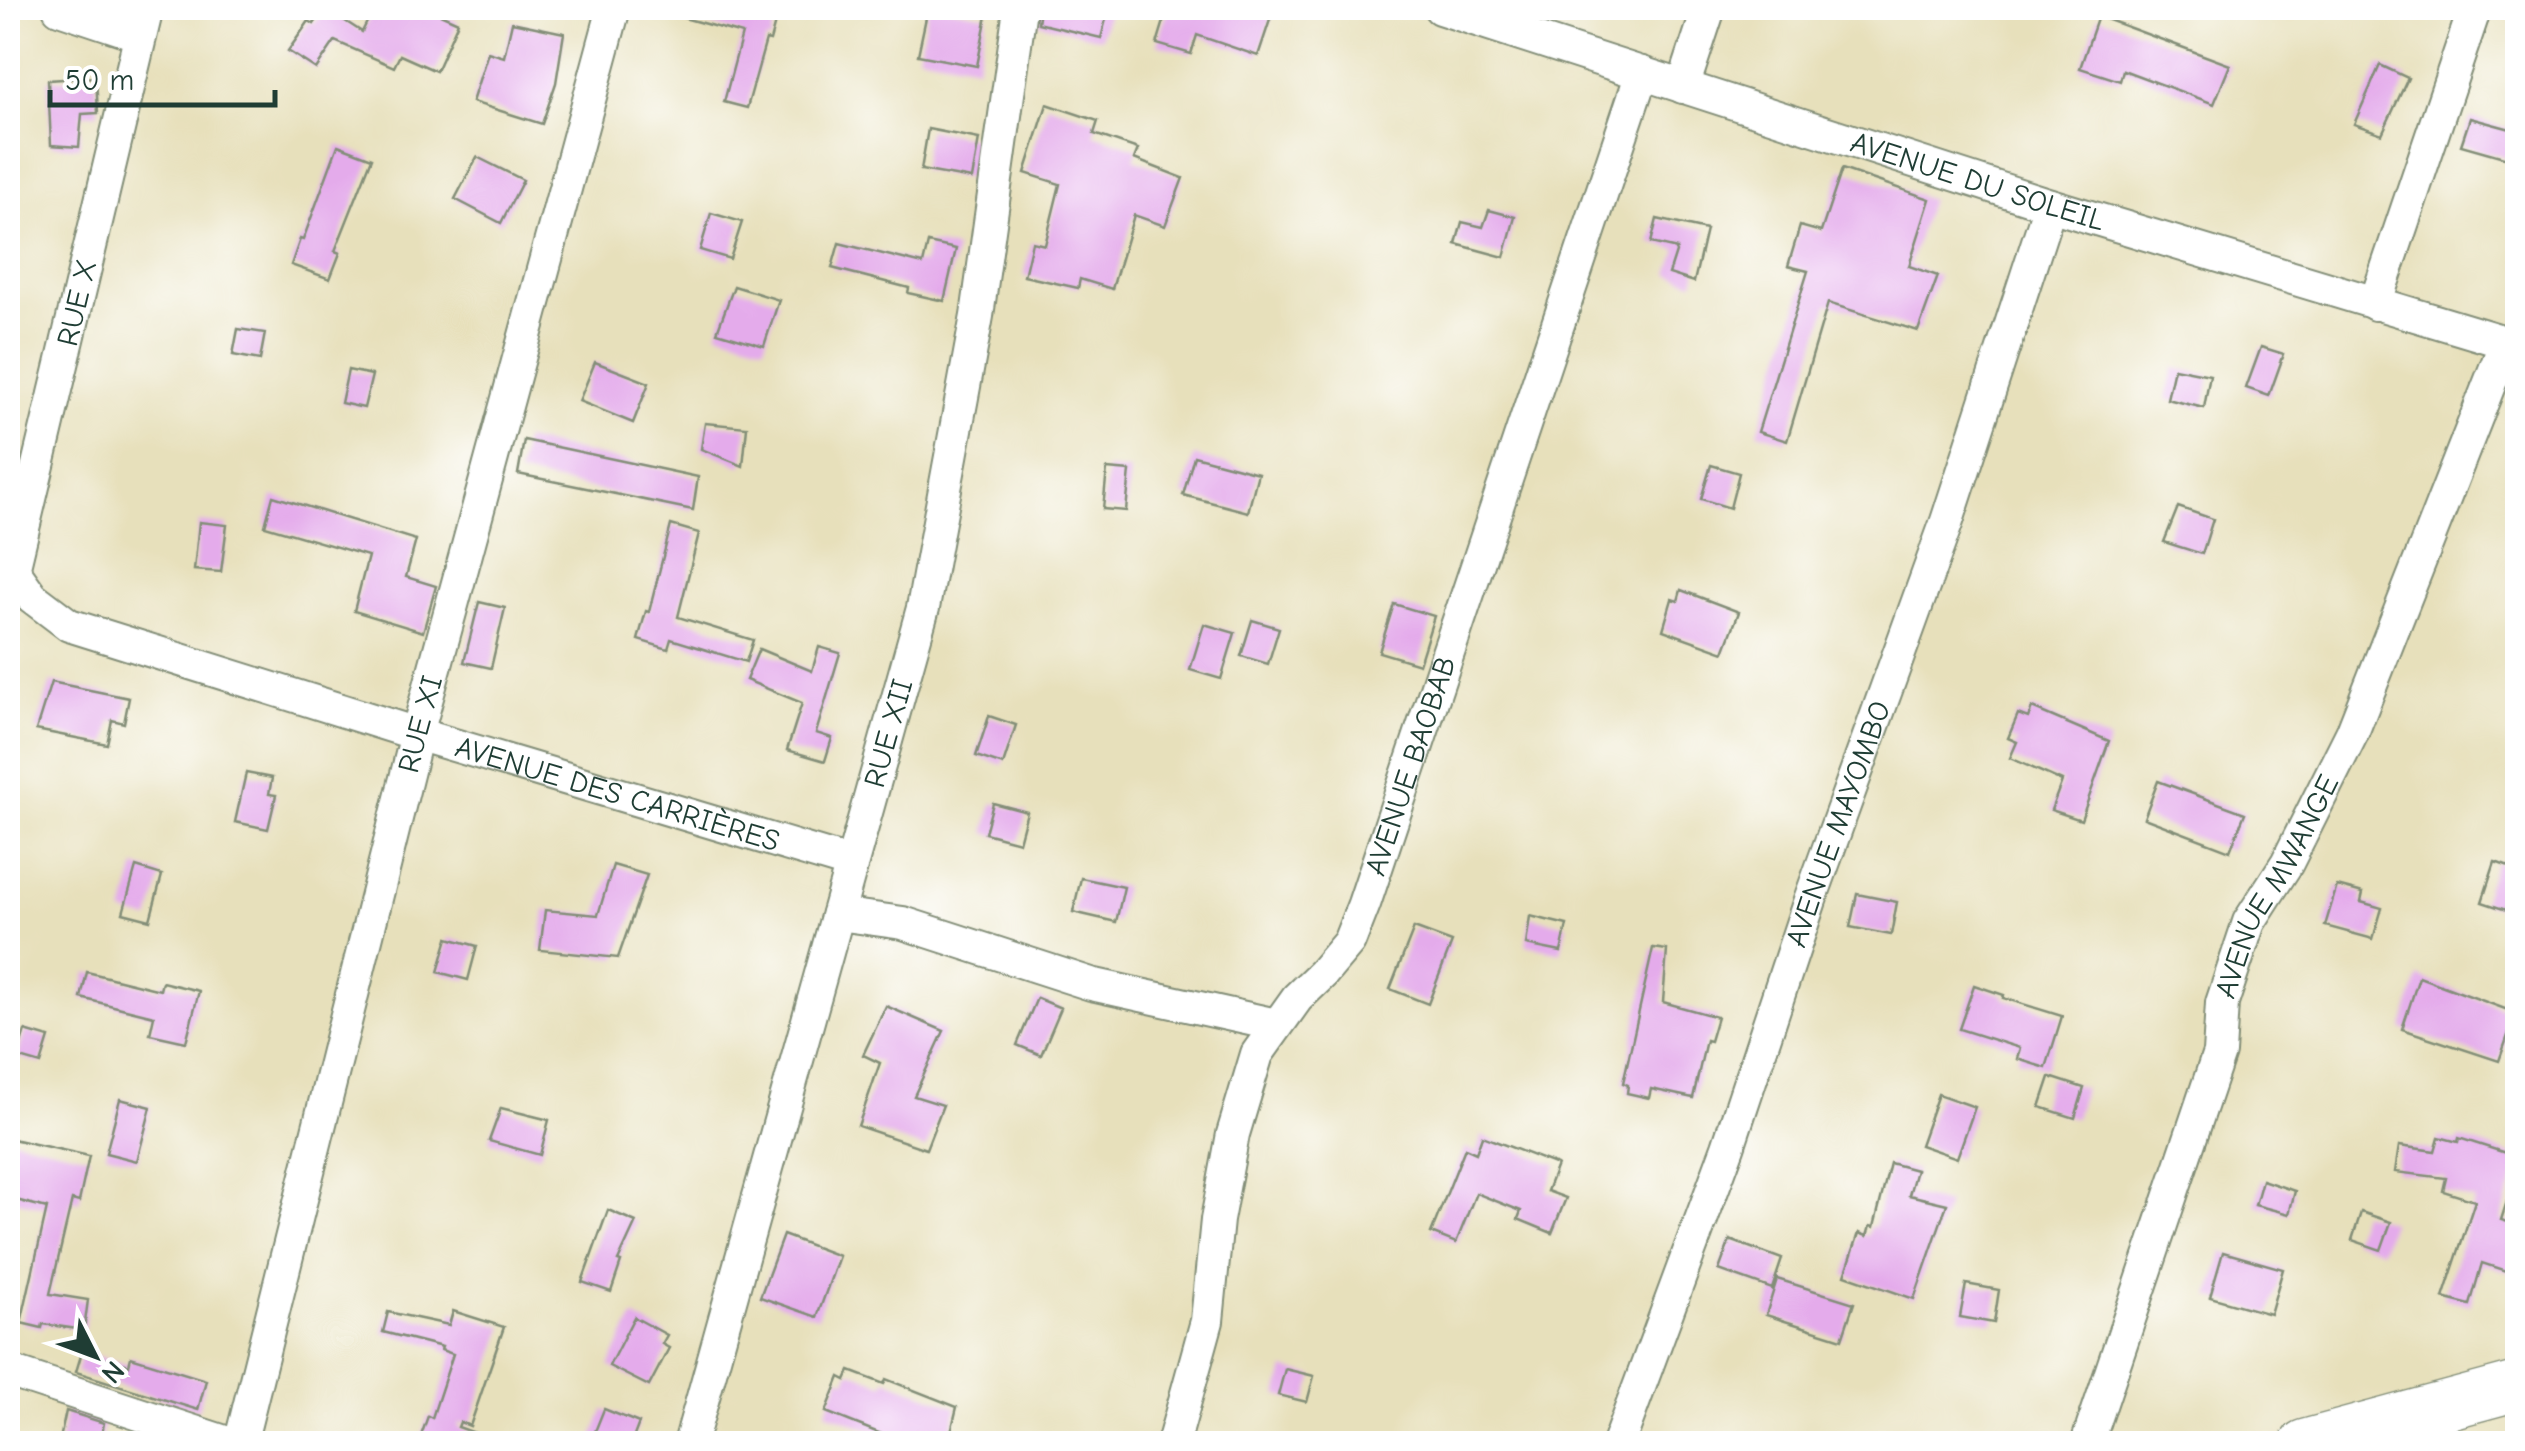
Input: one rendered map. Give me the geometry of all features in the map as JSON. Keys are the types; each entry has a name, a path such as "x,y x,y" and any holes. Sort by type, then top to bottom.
{"street":[{"path":"59,8 143,21"},
{"name":"RUE XI","path":"240,1444 417,734 614,8"},
{"name":"RUE XII","path":"690,1444 926,590 977,316 1020,8"},
{"name":"AVENUE DU SOLEIL","path":"1440,8 2050,205 2512,344"},
{"path":"1683,86 1709,8"},
{"path":"2375,304 2475,8"},
{"name":"RUE X","path":"9,575 143,21"},
{"name":"AVENUE BAOBAB","path":"1173,1444 1207,1321 1217,1220 1234,1134 1257,1054 1277,1024 1348,942 1364,904 1642,73"},
{"name":"AVENUE MAYOMBO","path":"1618,1444 1728,1147 1810,900 1947,520 2050,205"},
{"name":"AVENUE MWANGE","path":"2087,1444 2219,1053 2222,1003 2249,922 2287,862 2352,733 2512,344"},
{"name":"AVENUE DES CARRIÈRES","path":"9,575 69,625 849,863"},
{"path":"838,914 902,922 1091,984 1277,1024"},
{"path":"8,1371 231,1444"},
{"path":"2304,1444 2518,1386"}],"building":[{"path":"325,8 362,32 374,8 427,8 458,22 436,71 400,55 394,67 335,41 316,69 288,51 309,21 314,24"},
{"path":"674,8 779,8 747,108 724,102 742,34 673,15"},
{"path":"928,8 987,15 977,66 918,55"},
{"path":"1040,8 1109,8 1101,38 1038,23"},
{"path":"1168,8 1274,8 1258,56 1197,35 1191,54 1157,44"},
{"path":"2098,16 2230,65 2214,104 2123,70 2120,81 2080,68"},
{"path":"512,22 564,33 556,83 542,124 472,102 488,52 504,57"},
{"path":"2380,65 2408,78 2382,134 2354,124"},
{"path":"96,77 98,113 82,114 79,147 51,145 48,80"},
{"path":"1047,104 1098,121 1094,134 1138,149 1134,159 1183,178 1165,226 1134,215 1112,289 1080,279 1078,288 1024,276 1032,242 1045,245 1060,184 1025,173"},
{"path":"2470,118 2518,131 2518,161 2461,145"},
{"path":"928,129 979,139 972,179 921,170"},
{"path":"338,145 372,158 335,251 340,253 330,279 291,265"},
{"path":"477,157 523,180 501,223 455,199"},
{"path":"1842,169 1930,199 1909,266 1938,276 1918,331 1828,303 1787,441 1758,432 1808,271 1788,266 1800,226 1821,232"},
{"path":"1489,210 1515,217 1504,257 1456,244 1462,222 1483,227"},
{"path":"711,213 742,222 730,259 700,250"},
{"path":"1657,219 1706,230 1694,282 1669,274 1677,249 1651,243"},
{"path":"839,243 923,264 928,243 956,249 944,301 832,268"},
{"path":"734,286 779,300 764,346 717,332"},
{"path":"238,329 265,333 260,360 233,355"},
{"path":"2261,347 2284,354 2269,396 2246,388"},
{"path":"595,362 649,383 633,423 579,401"},
{"path":"2174,368 2210,375 2204,408 2167,399"},
{"path":"348,370 372,375 364,408 341,403"},
{"path":"705,423 747,427 743,466 701,449"},
{"path":"524,440 698,477 693,510 518,474"},
{"path":"1194,456 1258,473 1248,512 1183,495"},
{"path":"1711,465 1739,473 1730,508 1701,499"},
{"path":"1107,469 1130,471 1126,511 1103,509"},
{"path":"273,496 416,540 406,577 436,586 423,632 354,611 368,556 265,526"},
{"path":"2178,507 2213,519 2202,554 2164,542"},
{"path":"199,522 227,525 221,572 194,570"},
{"path":"671,525 699,533 678,617 753,640 746,662 671,639 668,649 638,640"},
{"path":"1681,590 1739,612 1724,652 1663,630 1672,599 1678,601"},
{"path":"479,602 505,608 491,668 464,662"},
{"path":"1394,604 1434,616 1419,664 1379,652"},
{"path":"1252,620 1279,628 1268,664 1241,656"},
{"path":"1204,624 1235,633 1221,679 1190,670"},
{"path":"819,647 840,653 816,733 832,738 825,761 787,750 802,703 746,680 759,649 812,671"},
{"path":"51,682 129,698 124,723 112,720 107,744 36,730"},
{"path":"2032,708 2109,741 2081,820 2051,810 2062,781 2010,758 2017,742 2008,738 2018,714 2028,718"},
{"path":"989,716 1016,725 1003,765 976,756"},
{"path":"246,773 272,778 269,794 276,795 268,829 235,822"},
{"path":"2158,781 2245,813 2230,851 2144,818"},
{"path":"993,803 1027,812 1019,842 985,833"},
{"path":"2495,862 2518,870 2506,910 2482,902"},
{"path":"613,865 647,875 618,958 540,950 545,910 598,915"},
{"path":"136,867 162,875 150,920 123,913"},
{"path":"1081,878 1124,887 1116,922 1073,912"},
{"path":"2337,886 2363,893 2361,902 2382,908 2373,939 2325,926"},
{"path":"1857,894 1897,902 1891,935 1850,927"},
{"path":"1530,916 1567,925 1561,952 1526,945"},
{"path":"1414,928 1452,942 1428,1004 1390,989"},
{"path":"448,938 477,946 468,980 438,972"},
{"path":"1653,948 1667,950 1663,1002 1717,1017 1710,1041 1706,1040 1693,1098 1651,1089 1649,1098 1627,1093 1628,1085 1623,1083"},
{"path":"87,972 160,990 162,982 199,991 186,1042 150,1034 154,1016 81,998"},
{"path":"2419,977 2516,1013 2499,1061 2402,1029"},
{"path":"1974,985 2062,1016 2046,1068 2017,1059 2020,1048 1959,1029"},
{"path":"1037,998 1061,1008 1041,1055 1017,1045"},
{"path":"886,1006 944,1031 914,1096 943,1105 926,1149 858,1126 880,1063 863,1055"},
{"path":"25,1031 49,1038 41,1064 17,1057"},
{"path":"2050,1077 2084,1088 2075,1118 2040,1107"},
{"path":"1938,1094 1975,1107 1957,1158 1920,1145"},
{"path":"120,1099 151,1107 137,1161 106,1153"},
{"path":"501,1108 549,1120 540,1155 489,1141"},
{"path":"1482,1136 1557,1165 1547,1191 1566,1198 1552,1233 1518,1219 1521,1211 1476,1193 1456,1243 1431,1233 1465,1148 1476,1153"},
{"path":"2439,1137 2458,1142 2459,1138 2518,1157 2501,1220 2518,1225 2518,1275 2482,1263 2470,1305 2443,1298 2475,1201 2443,1191 2446,1178 2395,1172 2399,1146 2435,1151"},
{"path":"8,1138 89,1156 79,1202 72,1200 50,1294 88,1300 84,1330 21,1323 47,1208 8,1198"},
{"path":"1890,1163 1916,1170 1909,1195 1947,1204 1914,1299 1845,1275 1859,1233 1867,1236 1870,1226 1874,1227"},
{"path":"2262,1180 2295,1191 2289,1214 2255,1205"},
{"path":"608,1210 636,1222 618,1261 621,1262 611,1292 582,1282"},
{"path":"2361,1212 2391,1222 2381,1250 2352,1240"},
{"path":"783,1235 839,1256 817,1317 760,1297"},
{"path":"1730,1240 1782,1259 1772,1289 1719,1270"},
{"path":"2223,1252 2283,1269 2270,1314 2210,1297"},
{"path":"1777,1279 1854,1303 1842,1339 1766,1315"},
{"path":"1966,1284 1999,1290 1994,1323 1960,1317"},
{"path":"453,1311 504,1327 470,1426 460,1422 458,1427 495,1440 494,1444 418,1444 428,1416 432,1418 453,1354 441,1350 442,1347 383,1332 388,1312 449,1325"},
{"path":"634,1317 667,1335 662,1344 669,1348 649,1386 609,1366"},
{"path":"82,1352 129,1365 131,1357 206,1380 198,1410 76,1372"},
{"path":"1285,1369 1314,1376 1307,1402 1278,1395"},
{"path":"850,1371 884,1384 886,1379 957,1407 948,1444 896,1433 894,1439 826,1412 840,1377 846,1380"},
{"path":"604,1409 639,1423 631,1444 590,1444"},
{"path":"66,1411 104,1423 100,1444 59,1444"}]}
